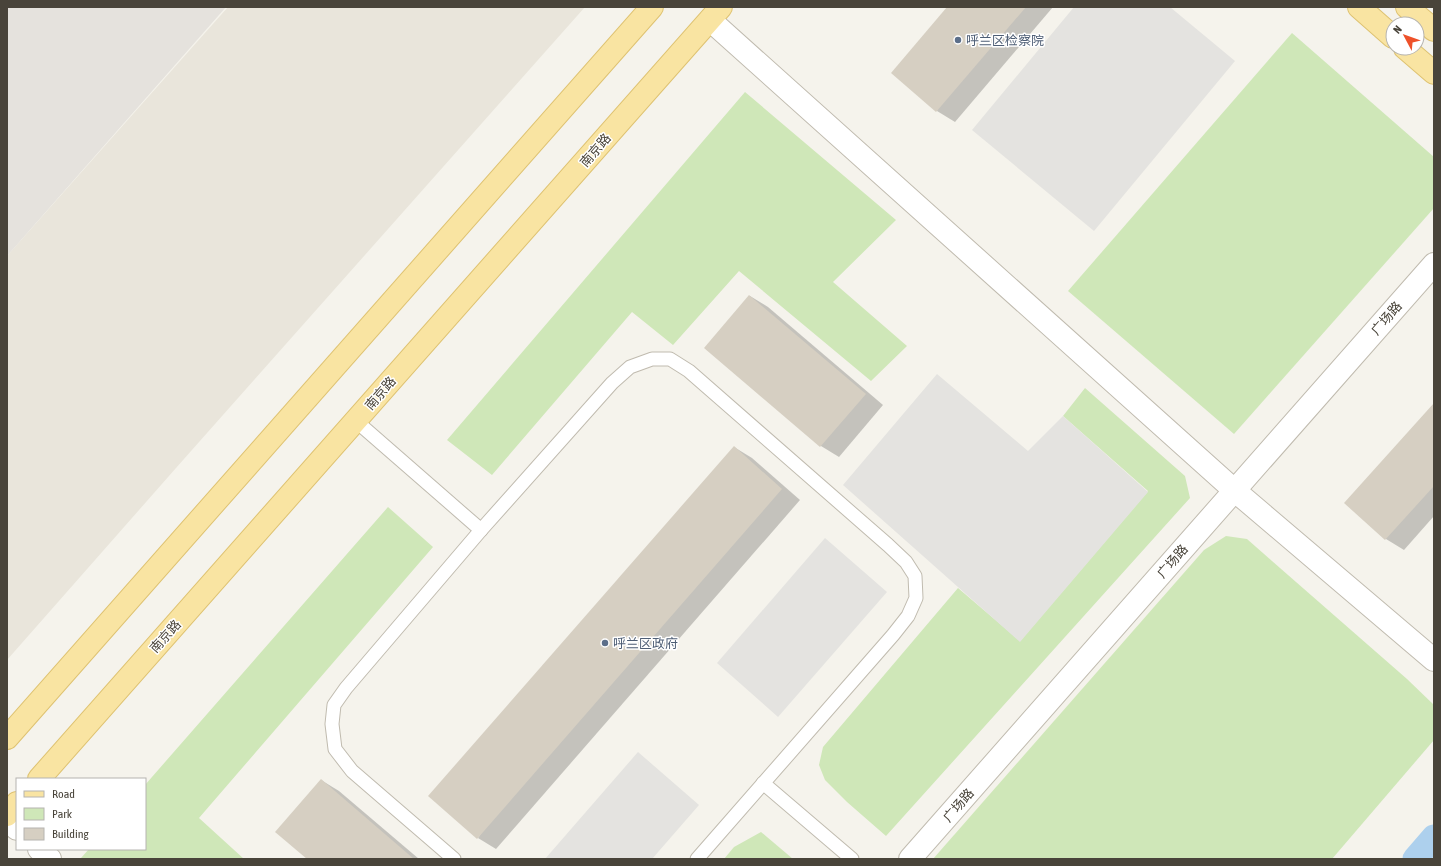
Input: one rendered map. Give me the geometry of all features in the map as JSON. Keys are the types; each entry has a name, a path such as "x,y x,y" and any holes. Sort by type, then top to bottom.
{"main road":[{"path":"7,738 652,7"},
{"path":"1359,7 1385,30"},
{"path":"1408,7 1434,30"},
{"name":"南京路","path":"40,778 715,14"},
{"path":"1414,56 1434,73"},
{"path":"7,815 16,804"}],"street":[{"path":"715,14 1234,490 1434,660"},
{"name":"广场路","path":"910,859 1434,264"},
{"path":"7,820 16,828"},
{"path":"40,850 50,859"}],"lane":[{"path":"454,859 352,771 335,749 332,724 334,705 346,688 481,530 612,383 630,367 652,359 670,359 689,371 888,544 906,562 915,576 916,598 908,616 894,635 697,859"},
{"path":"356,421 481,530"},
{"path":"763,783 852,859"}],"shaded area":[{"path":"7,7 226,7 7,256"},
{"path":"228,7 585,7 7,660 7,256"},
{"path":"1074,7 1170,7 1235,61 1094,231 972,130"},
{"path":"937,374 1028,451 1063,416 1148,492 1020,642 843,485"},
{"path":"825,538 887,592 778,717 717,663"},
{"path":"638,752 699,805 652,859 545,859"}],"green space":[{"path":"1292,33 1434,157 1434,208 1234,434 1068,291"},
{"path":"745,92 896,220 833,282 907,346 871,381 739,271 673,345 632,312 492,475 447,440"},
{"path":"1085,388 1185,476 1190,498 886,836 847,802 825,780 819,765 823,747 958,588 1020,641 1148,491 1063,416"},
{"path":"388,507 433,547 199,818 244,859 82,859 81,858 88,850 146,850 146,784"},
{"path":"1226,536 1247,539 1407,679 1434,705 1434,740 1332,859 933,859 1204,550"},
{"path":"761,832 793,859 724,859 734,847"}],"building":[{"name":"呼兰区检察院","path":"947,7 1026,7 936,112 891,73"},
{"path":"749,295 866,394 820,447 704,348"},
{"path":"1434,403 1434,486 1385,540 1344,503"},
{"name":"呼兰区政府","path":"734,446 782,489 477,839 428,796"},
{"path":"321,779 414,859 307,859 275,832"}],"waterway":[{"path":"1415,859 1434,837"}],"place":[{"name":"呼兰区检察院","path":"958,40"},
{"name":"呼兰区政府","path":"605,643"}]}
